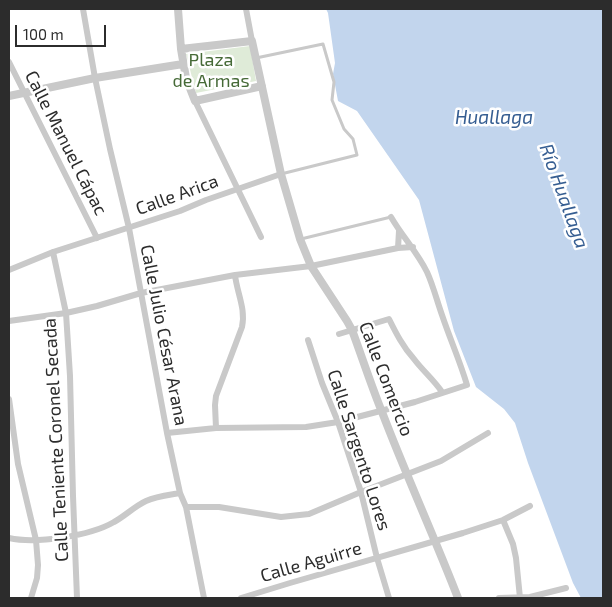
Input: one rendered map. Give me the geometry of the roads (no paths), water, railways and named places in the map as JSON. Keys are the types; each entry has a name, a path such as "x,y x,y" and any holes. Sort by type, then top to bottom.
{"street":[{"name":"Calle Julio César Arana","path":"83,9 95,78 129,228 167,433 180,493 186,507 204,598"},
{"path":"178,9 181,49 186,78 195,101 262,237"},
{"path":"181,49 252,41 246,9"},
{"name":"Calle Comercio","path":"252,41 280,174 300,239 311,266 352,330 381,411 458,598"},
{"name":"Calle Manuel Cápac","path":"9,62 97,238"},
{"path":"9,96 95,78 183,64"},
{"path":"195,101 262,86"},
{"name":"Calle Arica","path":"9,270 53,252 180,211 280,174"},
{"path":"167,433 216,428 306,427 338,422 415,402 467,385 427,272 391,217"},
{"path":"398,248 399,231"},
{"path":"9,321 66,313 141,293 235,275 311,266 398,248 412,247"},
{"name":"Calle Teniente Coronel Secada","path":"53,252 66,313 70,376 77,598"},
{"path":"216,428 216,396 244,318 235,275"},
{"path":"339,334 389,319 403,346 442,392"},
{"name":"Calle Sargento Lores","path":"308,340 361,492 389,598"},
{"path":"9,399 18,464 36,540 37,578 31,598"},
{"path":"186,507 219,508 282,517 309,514 441,461 488,433"},
{"path":"9,538 36,540 75,535 99,529 114,522 145,501 180,493"},
{"name":"Calle Aguirre","path":"242,598 290,582 503,520 530,506"},
{"path":"503,520 513,544 520,598"},
{"path":"499,598 530,597 566,588"}],"lane":[{"name":"Calle Arica","path":"256,58 323,44 334,82 332,100 344,129 353,139 357,155 280,174"},
{"path":"300,239 391,217"}],"water":[{"name":"Huallaga","path":"326,9 603,9 603,598 581,598 573,583 515,423 504,409 476,387 454,331 419,200 357,111 338,101 333,74 335,63"}],"park label":[{"name":"Plaza de Armas","path":"211,70"}],"water label":[{"name":"Río Huallaga","path":"564,196"}]}
